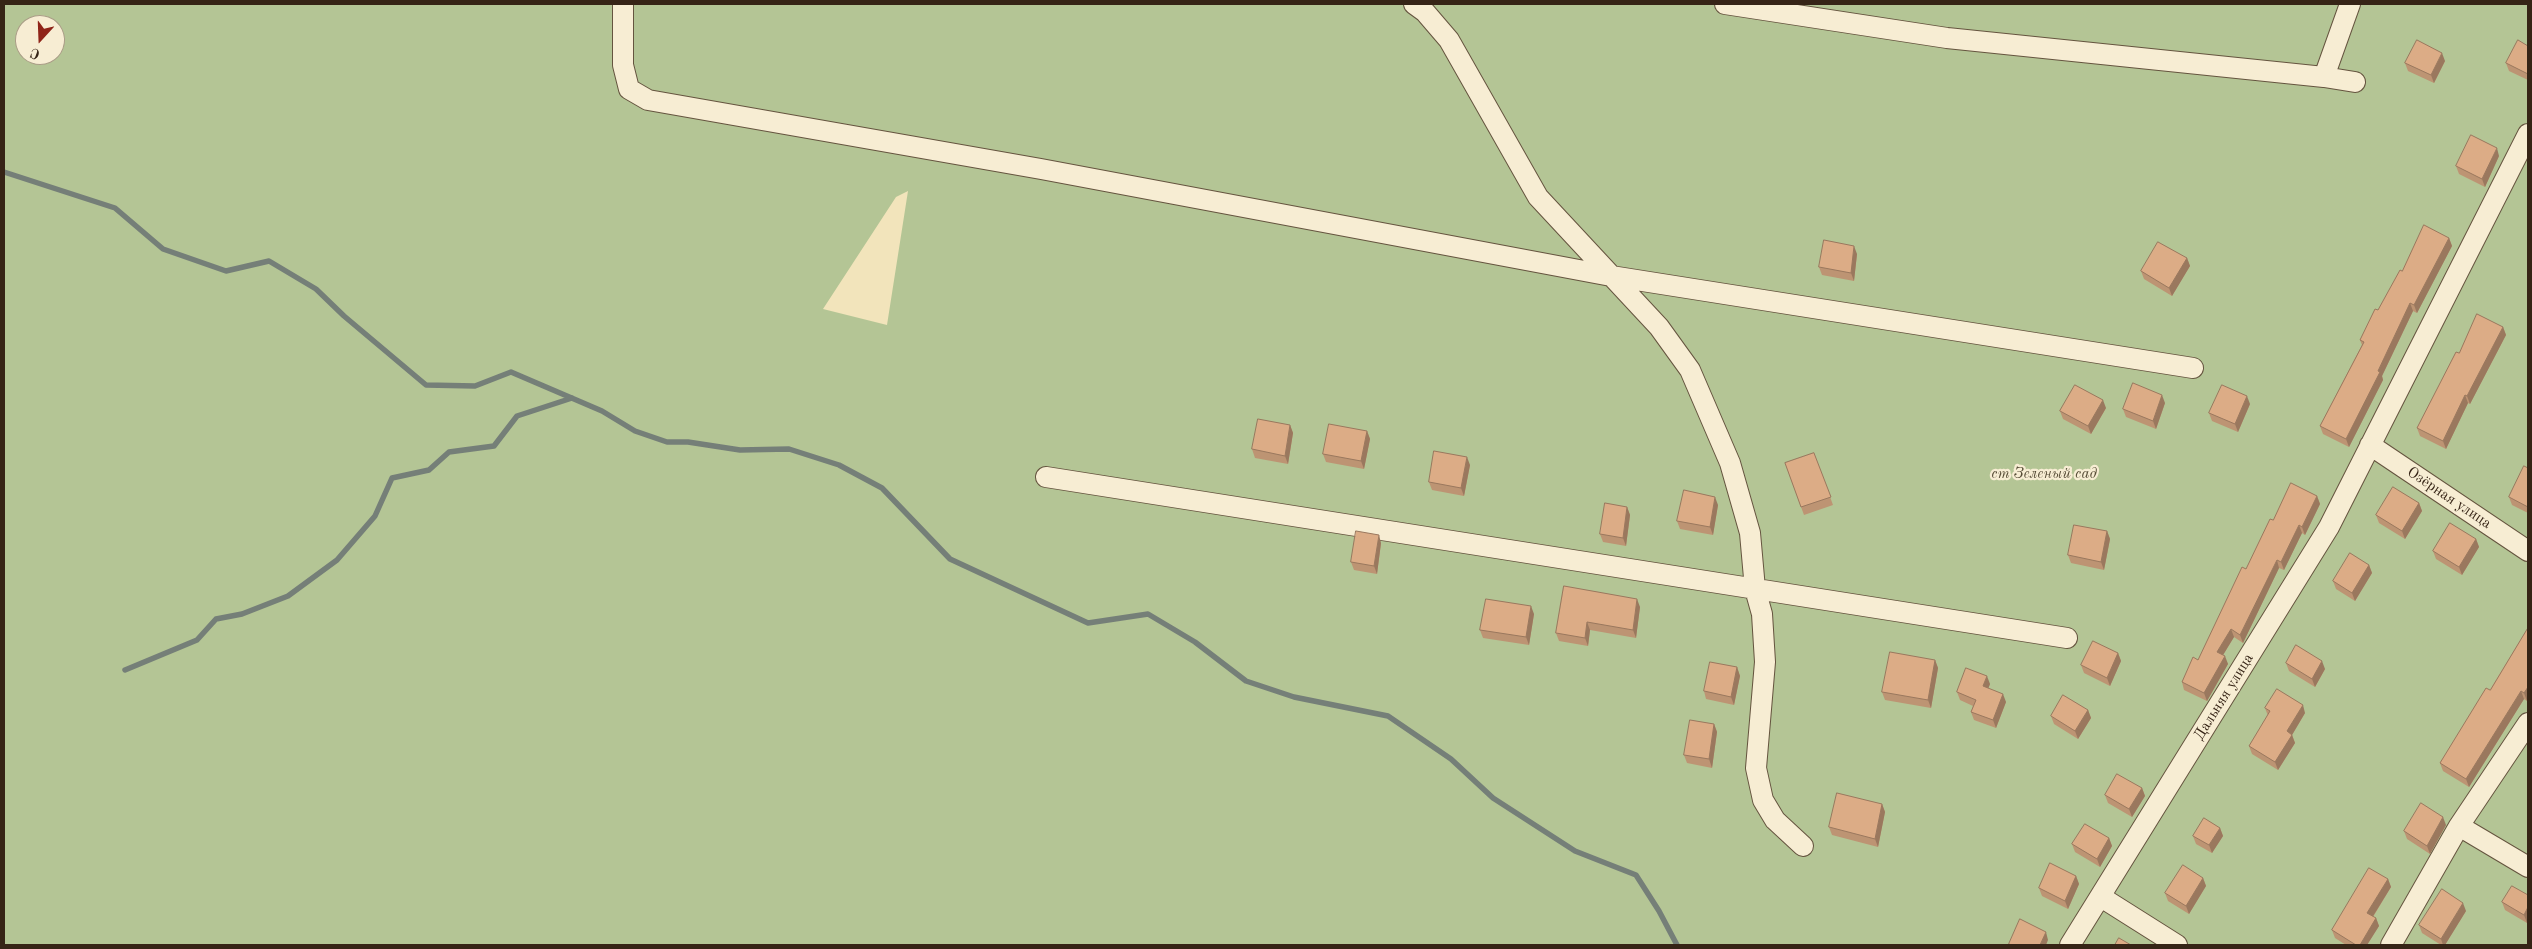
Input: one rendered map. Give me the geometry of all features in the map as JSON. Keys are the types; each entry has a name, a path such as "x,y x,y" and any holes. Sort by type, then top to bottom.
{"street":[{"path":"623,4 623,65 625,73 630,90 648,100 1050,171 1611,276 2193,368"},
{"path":"1414,4 1425,12 1449,40 1538,197 1659,328 1690,370 1730,463 1750,533 1755,589 1762,614 1765,662 1756,768 1763,800 1775,820 1803,846"},
{"path":"1725,4 1948,38 2324,77 2355,82"},
{"path":"2324,77 2350,4"},
{"name":"Дальняя улица","path":"2070,945 2329,527 2528,134"},
{"name":"Озёрная улица","path":"2370,445 2528,551"},
{"path":"1046,477 2066,638"},
{"path":"2391,945 2459,826 2528,723"},
{"path":"2459,826 2528,867"},
{"path":"2101,897 2177,945"}],"green space":[{"name":"ст Зеленый сад","path":"4,4 2528,4 2528,945 4,945","holes":["908,191 887,325 823,309 896,197"]}],"building":[{"path":"2417,40 2442,53 2431,75 2405,63"},
{"path":"2518,40 2528,46 2528,74 2506,63"},
{"path":"2471,135 2497,148 2482,179 2456,166"},
{"path":"2424,225 2449,238 2414,305 2410,303 2378,371 2380,372 2346,439 2320,426 2364,342 2360,340 2375,309 2378,310 2400,270 2402,271"},
{"path":"1824,240 1854,246 1851,273 1819,267"},
{"path":"2158,242 2187,258 2169,288 2141,271"},
{"path":"2477,314 2503,327 2467,396 2465,395 2443,441 2417,428 2456,352 2459,353"},
{"path":"2133,383 2162,395 2153,421 2123,409"},
{"path":"2075,385 2103,400 2088,426 2060,411"},
{"path":"2222,385 2247,396 2235,424 2209,413"},
{"path":"1258,419 1290,425 1285,456 1252,449"},
{"path":"1329,424 1367,431 1361,461 1323,454"},
{"path":"1434,451 1467,457 1461,488 1429,482"},
{"path":"1814,453 1831,497 1801,507 1785,463"},
{"path":"2524,466 2528,468 2528,507 2509,497"},
{"path":"2291,483 2317,496 2302,527 2299,525 2281,562 2277,560 2240,635 2231,629 2217,652 2225,656 2204,693 2182,682 2193,657 2198,660 2242,567 2246,569 2270,519 2273,520"},
{"path":"2393,487 2419,503 2402,531 2376,515"},
{"path":"1684,490 1715,497 1710,527 1677,521"},
{"path":"1605,503 1627,507 1623,538 1600,534"},
{"path":"2450,523 2476,539 2459,567 2433,551"},
{"path":"2074,525 2107,531 2101,562 2068,555"},
{"path":"1356,531 1379,535 1374,566 1351,562"},
{"path":"2350,553 2369,565 2352,593 2333,581"},
{"path":"1564,586 1637,599 1633,630 1587,622 1585,638 1556,633"},
{"path":"1486,599 1531,606 1526,637 1480,630"},
{"path":"2528,628 2528,687 2524,693 2521,691 2466,779 2440,763 2486,688 2490,690"},
{"path":"2093,641 2118,653 2107,678 2081,665"},
{"path":"2296,645 2322,661 2312,679 2286,663"},
{"path":"1890,652 1935,660 1928,700 1882,692"},
{"path":"1710,662 1737,667 1731,697 1704,691"},
{"path":"1966,668 1987,676 1983,686 2003,694 1993,720 1971,712 1976,700 1957,692"},
{"path":"2277,689 2303,705 2287,731 2292,735 2275,762 2249,746 2270,711 2265,708"},
{"path":"2063,695 2088,710 2075,731 2051,716"},
{"path":"1690,720 1714,724 1709,759 1684,755"},
{"path":"2117,774 2142,788 2129,809 2105,795"},
{"path":"1837,793 1882,804 1875,839 1829,827"},
{"path":"2421,803 2443,817 2427,846 2404,831"},
{"path":"2204,818 2220,828 2209,845 2193,836"},
{"path":"2085,824 2109,838 2097,859 2072,844"},
{"path":"2050,863 2076,876 2065,901 2039,888"},
{"path":"2183,865 2203,878 2186,906 2165,893"},
{"path":"2369,868 2388,879 2367,913 2376,918 2360,945 2356,945 2332,930"},
{"path":"2512,886 2528,895 2528,907 2524,915 2502,902"},
{"path":"2442,889 2463,903 2441,939 2419,925"},
{"path":"2020,919 2046,932 2040,945 2009,944"},
{"path":"2119,938 2131,945 2115,945"}],"waterway":[{"path":"4,172 115,208 163,249 226,271 269,261 316,289 344,316 426,385 475,386 511,372 602,411 635,431 667,442 688,442 740,450 789,449 839,465 882,488 950,559 1088,623 1148,614 1195,642 1246,681 1294,697 1388,716 1451,759 1493,798 1575,851 1636,875 1659,911 1677,945"},
{"path":"125,670 197,640 216,619 242,614 288,596 337,560 375,516 392,478 429,470 449,452 494,446 517,416 572,398"}]}
